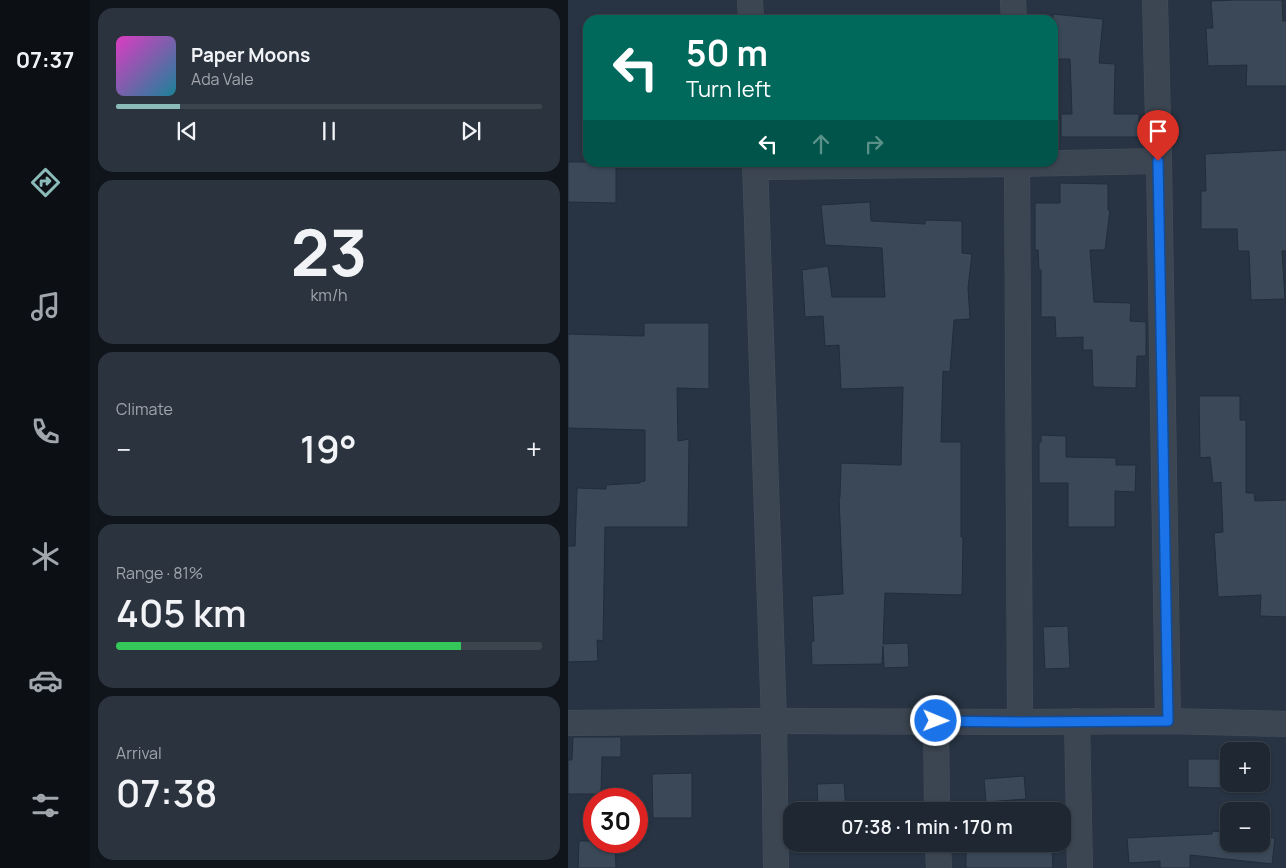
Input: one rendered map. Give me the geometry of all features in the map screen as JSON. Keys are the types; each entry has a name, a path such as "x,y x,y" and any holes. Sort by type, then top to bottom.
{"street":[{"path":"750,0 751,15"},
{"path":"1013,0 1014,15"},
{"path":"1154,0 1168,721"},
{"path":"1058,162 1158,161"},
{"path":"755,167 774,722 776,868"},
{"path":"1017,167 1020,722"},
{"path":"936,721 938,802"},
{"path":"1077,721 1080,868"},
{"path":"568,723 1168,721 1286,724"},
{"path":"938,852 938,868"}],"building":[{"path":"1282,0 1283,21 1287,21 1287,86 1246,86 1247,65 1208,66 1206,28 1213,28 1211,1"},
{"path":"1053,14 1103,19 1099,63 1115,64 1114,114 1139,114 1139,137 1061,137 1061,114 1072,114 1070,59 1058,59 1058,15"},
{"path":"1287,150 1287,251 1282,251 1285,299 1251,300 1249,251 1238,251 1237,229 1201,229 1201,191 1206,191 1205,154"},
{"path":"568,162 583,162 583,167 616,167 616,203 568,202"},
{"path":"1060,183 1108,184 1108,210 1110,210 1105,250 1090,250 1094,302 1131,303 1130,321 1146,322 1146,356 1137,356 1136,388 1093,387 1092,350 1083,350 1083,337 1056,338 1055,317 1041,317 1041,270 1039,270 1038,250 1035,250 1035,203 1060,203"},
{"path":"870,202 871,221 925,224 925,220 962,221 962,253 972,254 968,288 970,319 954,320 950,372 943,371 941,442 961,442 962,595 885,593 883,644 908,643 909,667 884,668 883,646 882,664 812,665 811,642 814,641 812,596 843,594 839,497 841,463 901,465 903,387 841,389 839,345 825,346 823,316 805,317 802,270 828,266 832,297 885,297 882,248 825,245 821,205"},
{"path":"644,323 709,323 709,389 677,388 678,441 689,439 688,527 605,527 603,641 597,640 598,661 568,662 568,546 575,546 577,488 606,489 606,485 645,481 645,430 568,428 568,334 644,336"},
{"path":"1199,396 1240,396 1240,420 1246,420 1246,493 1254,493 1255,501 1287,500 1287,617 1260,616 1261,595 1218,597 1214,533 1223,532 1221,482 1213,483 1210,457 1200,458"},
{"path":"1041,435 1066,436 1066,457 1116,458 1116,465 1136,465 1135,492 1115,491 1115,527 1068,527 1068,483 1039,483 1039,442 1041,442"},
{"path":"1068,626 1070,668 1045,669 1043,627"},
{"path":"573,737 621,737 621,757 602,757 601,788 583,788 583,794 568,794 568,760 572,760"},
{"path":"1188,759 1220,759 1220,788 1188,787"},
{"path":"692,773 692,818 653,818 652,774"},
{"path":"1024,776 1026,799 986,802 984,779"},
{"path":"844,783 845,802 818,802 817,784"},
{"path":"1212,831 1220,832 1220,852 1270,852 1270,838 1275,838 1272,864 1190,855 1190,868 1160,868 1160,861 1129,863 1127,838 1212,834"},
{"path":"579,841 583,841 583,853 615,853 616,868 578,868"},
{"path":"966,852 1052,852 1053,868 966,868"}],"route":[{"path":"936,721 1168,721 1158,161"}]}
